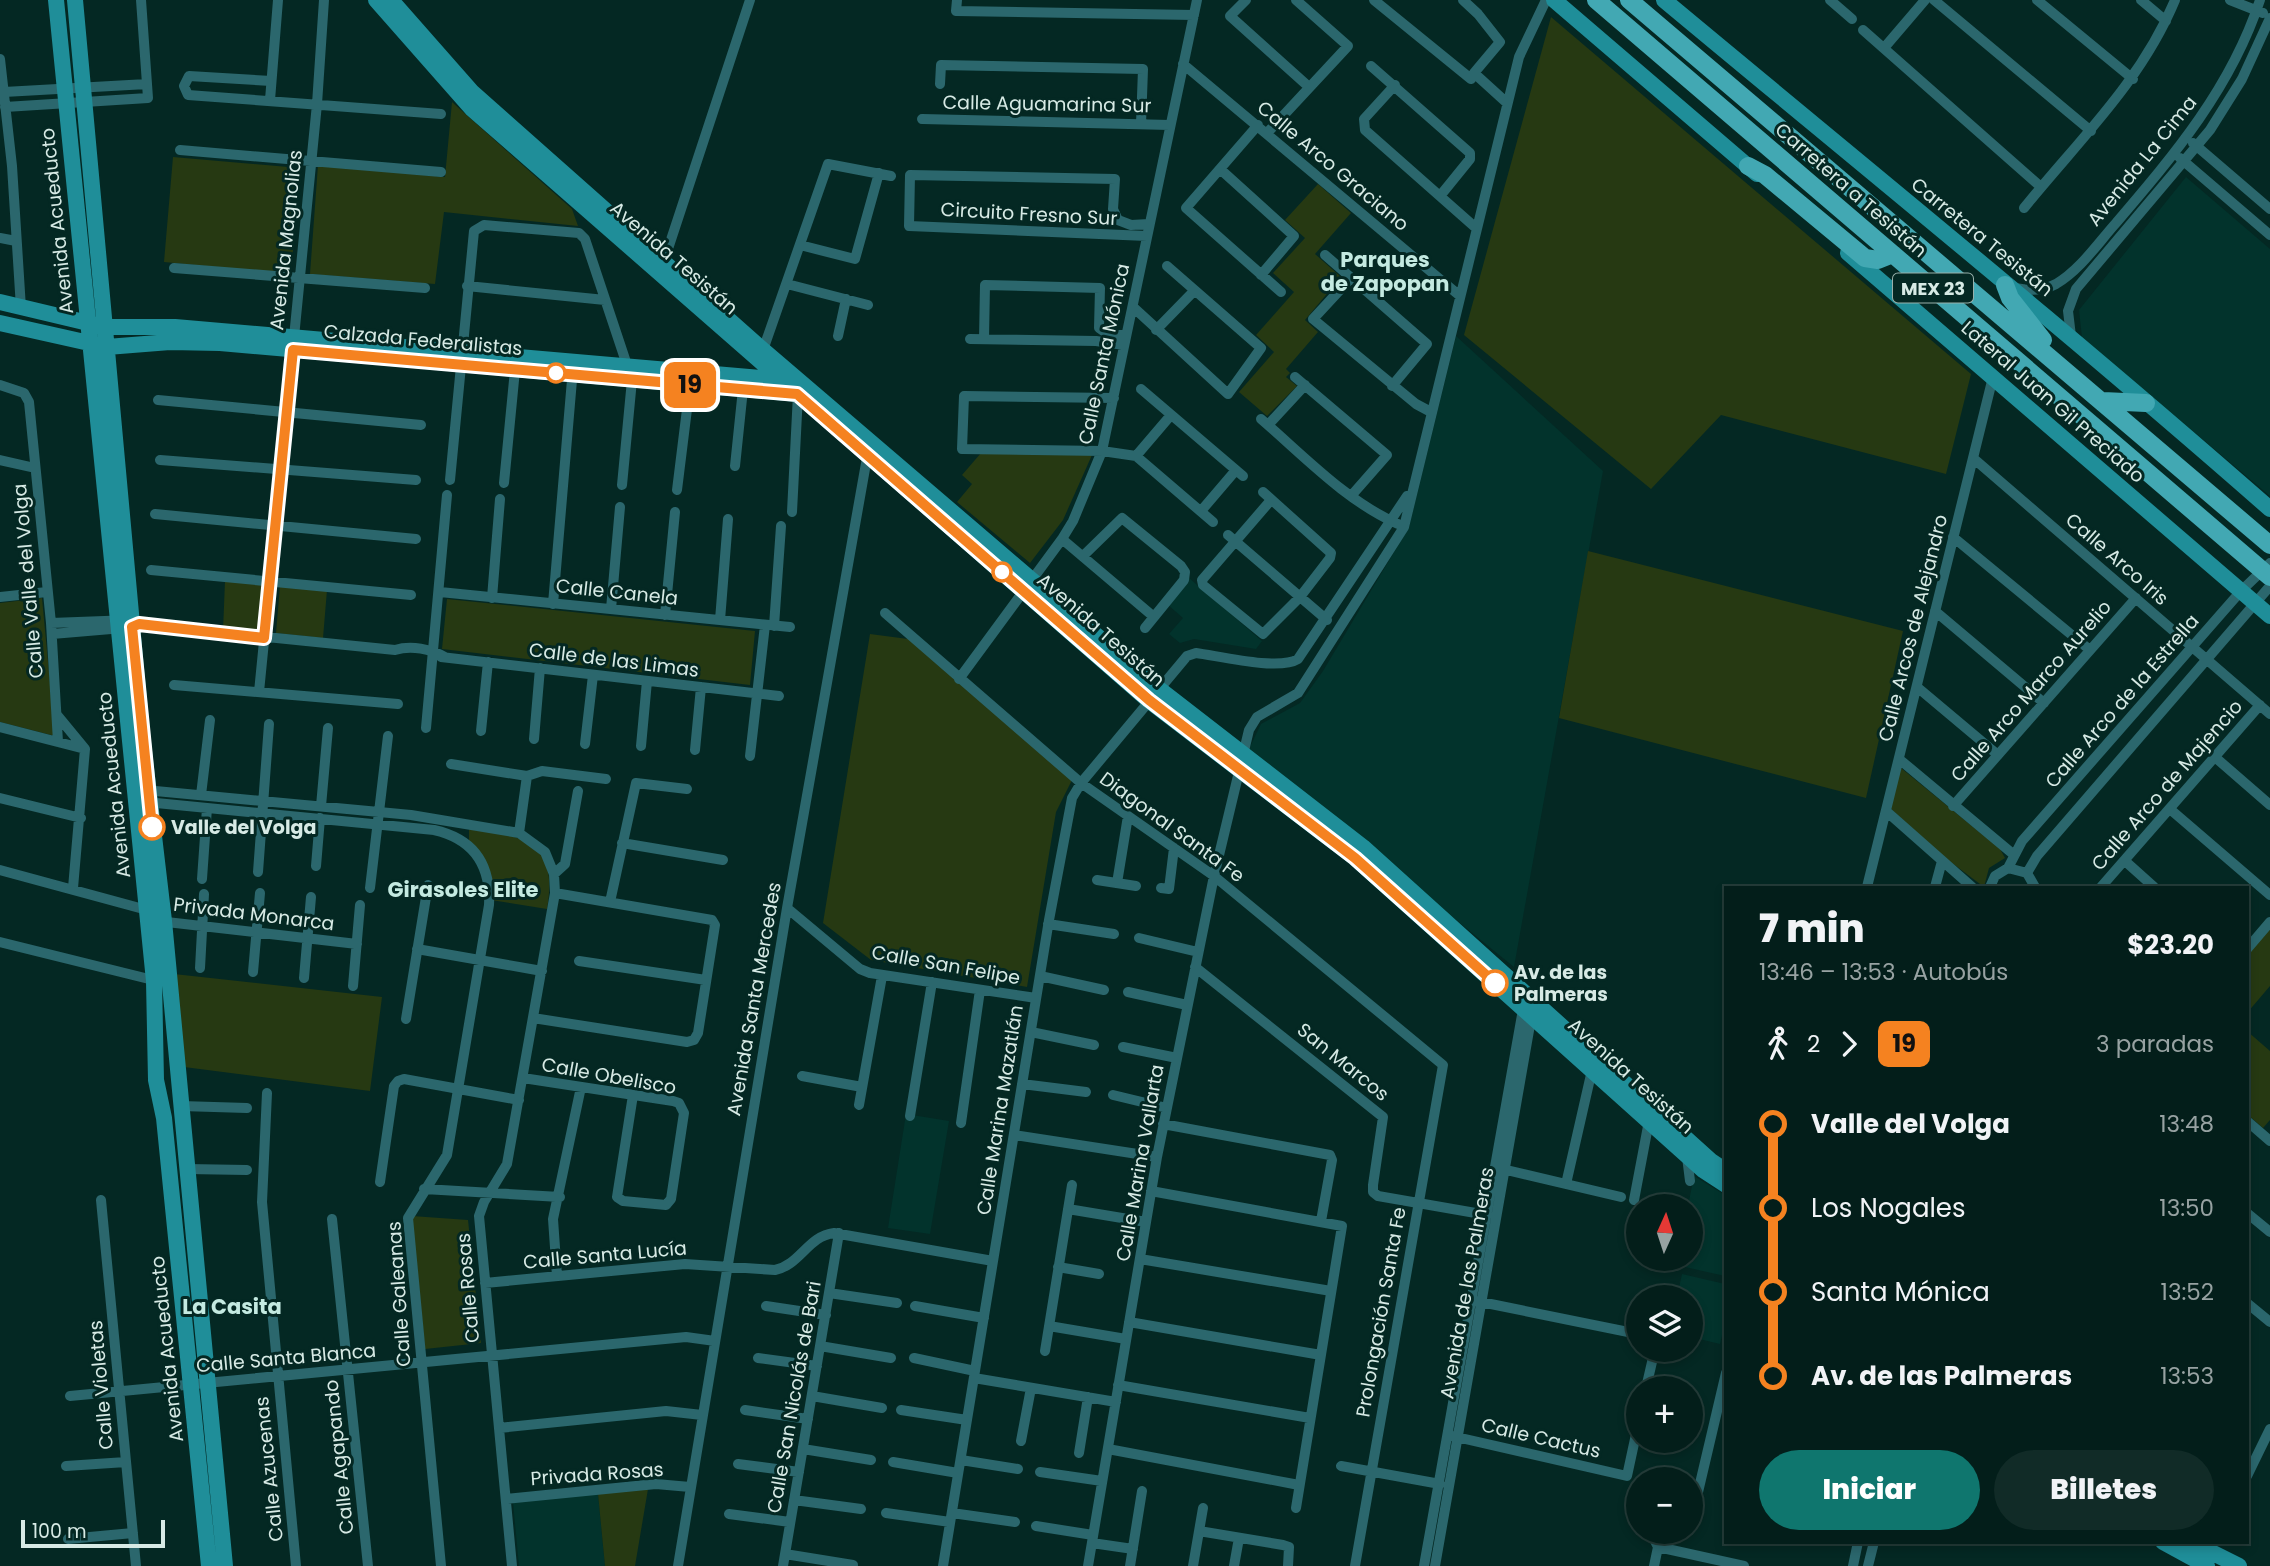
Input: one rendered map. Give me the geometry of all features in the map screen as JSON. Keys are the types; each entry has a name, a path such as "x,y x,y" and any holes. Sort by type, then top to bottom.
{"main road":[{"name":"Carretera a Tesistán","path":"1596,0 2267,570"},
{"name":"Carretera a Tesistán","path":"1629,0 2062,365 2270,545"},
{"path":"1748,166 1765,175 1865,258 1878,260 1893,254"},
{"path":"2005,285 2010,298 2062,365"},
{"path":"2103,401 2146,404"}],"street":[{"name":"Avenida Acueducto","path":"56,0 90,344 128,624"},
{"name":"Avenida Acueducto","path":"75,0 107,347 134,715 153,917 181,1106 187,1169 209,1566"},
{"path":"4,92 148,99 141,0"},
{"path":"270,100 278,0"},
{"name":"Avenida Magnolias","path":"259,692 317,104 324,0"},
{"name":"Avenida Tesistán","path":"376,0 457,96 540,161 662,268 780,379 799,388"},
{"name":"Avenida Tesistán","path":"391,0 472,92 540,161"},
{"path":"662,268 750,0"},
{"path":"1163,0 1163,14"},
{"name":"Calle Santa Mónica","path":"959,679 1062,539 1073,521 1102,451 1197,0"},
{"path":"1245,0 1230,16 1308,87"},
{"path":"1268,132 1348,46 1296,0"},
{"path":"1374,0 1471,79 1500,42 1478,13 1463,0"},
{"name":"Carretera Tesistán","path":"1664,0 2005,285 2071,336 2146,404 2270,509"},
{"path":"1884,48 1926,0"},
{"path":"1934,0 2091,131"},
{"path":"2037,0 2133,79"},
{"path":"2141,0 2166,22"},
{"path":"2024,208 2133,79 2166,22 2175,0"},
{"path":"2231,0 2270,4"},
{"name":"Calle Marina Vallarta","path":"1088,1566 1163,1124 1214,876 1249,730 1257,717 1298,693 1404,527 1519,57 1548,1"},
{"name":"Lateral Juan Gil Preciado","path":"1548,1 1748,166 2270,616"},
{"path":"1832,1 1852,19"},
{"path":"2259,3 2270,17"},
{"name":"Avenida La Cima","path":"2005,285 2029,291 2044,289 2068,276 2086,257 2187,138 2233,67 2259,3"},
{"path":"957,5 1194,15"},
{"name":"Avenida La Cima","path":"2071,336 2067,325 2071,299 2197,147 2242,79 2270,17"},
{"path":"1863,30 2041,187"},
{"path":"0,59 5,107 6,165 21,308"},
{"name":"Calle Arco Graciano","path":"1183,64 1268,132 1460,296"},
{"path":"940,84 941,65 1143,69 1142,124"},
{"path":"1371,66 1470,153 1470,159 1440,195"},
{"path":"1474,73 1507,103"},
{"path":"271,80 189,76 184,86 188,95 441,114"},
{"path":"84,95 146,84"},
{"path":"1395,85 1364,119 1363,127 1476,228"},
{"path":"5,107 66,96"},
{"path":"940,105 940,119"},
{"name":"Calle Aguamarina Sur","path":"922,119 1170,125"},
{"path":"1258,125 1186,208 1281,292"},
{"path":"2187,138 2270,209"},
{"path":"180,150 441,172"},
{"path":"2175,153 2270,235"},
{"path":"763,350 828,164 891,176"},
{"path":"1220,169 1293,236 1261,275"},
{"path":"800,245 855,259 879,173"},
{"name":"Circuito Fresno Sur","path":"910,175 1115,179 1113,209 1118,220 1148,230 909,226 910,175"},
{"path":"450,480 467,285 478,226 579,233 585,239 629,373 622,485"},
{"path":"0,237 16,241"},
{"path":"1325,255 1427,344 1392,386"},
{"path":"2086,257 2097,265"},
{"path":"1133,307 1228,394 1261,348 1167,266"},
{"path":"174,268 425,288"},
{"name":"Avenida Tesistán","path":"662,268 763,350 799,388 1153,694 1241,762 1363,847 1533,1008 1724,1170"},
{"path":"1351,278 1313,319 1392,386 1431,412"},
{"path":"787,284 867,305"},
{"path":"467,285 605,300"},
{"path":"984,339 985,285 1100,288 1099,328 1109,335 1126,340"},
{"path":"1156,330 1194,291"},
{"path":"838,336 846,299"},
{"name":"Calzada Federalistas","path":"0,302 105,327 150,325 220,337 629,373 780,379"},
{"name":"Calzada Federalistas","path":"0,323 107,347 220,337"},
{"path":"150,325 150,343"},
{"path":"970,339 1126,340"},
{"name":"Calzada Federalistas","path":"460,358 515,370 573,368"},
{"path":"553,604 573,368"},
{"path":"504,483 515,370"},
{"name":"Calzada Federalistas","path":"629,373 690,385 743,389 799,388 818,396"},
{"path":"1295,377 1387,454 1351,496"},
{"name":"Calle Arcos de Alejandro","path":"1867,886 1993,377"},
{"name":"Calle Valle del Volga","path":"0,385 24,393 29,402 51,629 58,742"},
{"path":"677,490 690,385"},
{"path":"1305,385 1265,422 1351,496 1404,527"},
{"path":"792,512 799,388"},
{"path":"735,466 743,389"},
{"path":"1141,390 1239,473 1201,512"},
{"name":"Avenida Tesistán","path":"818,396 869,446"},
{"path":"1114,398 964,396 962,449 1102,451 1136,456 1213,522"},
{"path":"158,400 421,425"},
{"path":"1136,456 1171,415"},
{"name":"Avenida Santa Mercedes","path":"678,1566 787,908 869,446"},
{"name":"Calle Arco Iris","path":"1973,458 2270,714"},
{"path":"0,460 35,468"},
{"path":"160,460 416,480"},
{"path":"1313,672 1298,659 1413,488"},
{"path":"426,728 447,495"},
{"path":"1267,496 1331,553 1300,597 1269,631 1263,634 1257,632 1203,585 1205,575 1231,538 1267,496"},
{"path":"492,598 500,499"},
{"path":"611,609 620,507"},
{"path":"665,615 675,512"},
{"path":"155,514 416,539"},
{"path":"1083,556 1122,518 1181,566 1185,572 1184,580 1145,628"},
{"path":"720,620 728,519"},
{"path":"750,756 780,526"},
{"path":"1953,537 2090,650"},
{"path":"1231,538 1326,620"},
{"path":"1062,539 1154,617"},
{"path":"151,570 411,595"},
{"name":"Calle Arco de la Estrella","path":"2008,868 2013,854 2192,647 2241,591 2267,570"},
{"name":"Calle Arco de la Estrella","path":"2027,873 2037,856 2270,586"},
{"path":"0,597 47,592"},
{"name":"Calle Canela","path":"440,592 790,627"},
{"name":"Calle Arco Marco Aurelio","path":"1953,806 2136,598"},
{"path":"1935,611 2044,703"},
{"name":"Diagonal Santa Fe","path":"885,613 1081,783 1214,876 1443,1065"},
{"name":"Calle de las Limas","path":"51,629 128,624 395,650 404,647 446,657 779,696"},
{"name":"Calle Marina Mazatlán","path":"943,1566 1067,815 1081,783 1181,661 1196,653 1275,664 1291,664 1298,659"},
{"path":"481,731 488,662"},
{"path":"534,739 540,668"},
{"path":"585,744 593,674"},
{"path":"641,747 647,681"},
{"path":"174,685 398,704"},
{"path":"695,750 701,687"},
{"path":"1917,687 1998,755"},
{"name":"Calle Arco de Majencio","path":"2102,886 2260,705"},
{"path":"57,715 85,749 74,888"},
{"path":"201,795 210,720"},
{"path":"258,872 268,724"},
{"path":"0,727 85,749"},
{"path":"321,806 328,728"},
{"path":"370,888 388,736"},
{"path":"2216,758 2270,805"},
{"path":"1899,759 2013,854"},
{"path":"451,764 527,776 542,771 606,779"},
{"path":"142,796 201,795 321,806 519,833 527,776"},
{"path":"610,902 636,783 643,781 687,789"},
{"path":"554,874 565,864 578,791"},
{"path":"142,796 207,808 378,824"},
{"path":"0,798 81,818"},
{"path":"202,879 207,808"},
{"path":"2171,810 2270,895"},
{"path":"1886,811 1971,886"},
{"path":"1117,883 1128,816"},
{"path":"316,866 320,818"},
{"name":"Calle Galeanas","path":"378,824 450,834 471,847 484,865 490,892 447,1155 408,1218 441,1566"},
{"name":"Calle Rosas","path":"512,1566 479,1216 490,1193 505,1173 555,893 554,874 545,852 519,833"},
{"path":"622,843 723,860"},
{"path":"1161,888 1169,889 1174,849"},
{"path":"1935,886 1942,861"},
{"path":"2125,861 2153,886"},
{"path":"1990,886 1995,876 2008,868 2027,873 2038,886"},
{"name":"Privada Monarca","path":"0,870 74,888 153,917 204,926 357,944"},
{"path":"1097,880 1136,886"},
{"path":"406,1019 428,885"},
{"path":"253,972 260,893"},
{"path":"533,1018 687,1042 694,1040 698,1033 715,925 705,917 555,893"},
{"path":"200,968 204,894"},
{"path":"304,978 311,897"},
{"path":"353,986 360,905"},
{"name":"Calle San Felipe","path":"787,908 860,969 882,976 1036,999"},
{"path":"2249,947 2270,922"},
{"path":"1048,924 1114,934"},
{"path":"1139,938 1198,952"},
{"path":"0,942 162,983"},
{"path":"417,949 542,971"},
{"path":"579,961 706,980"},
{"name":"San Marcos","path":"1195,967 1382,1116 1373,1192 1378,1196 1487,1215"},
{"path":"859,1105 882,976"},
{"path":"1040,976 1104,990"},
{"path":"910,1116 932,982"},
{"name":"Avenida Acueducto","path":"162,983 156,1080 164,1118 225,1566"},
{"path":"961,1123 980,990"},
{"path":"1128,992 1187,1005"},
{"name":"Avenida Tesistán","path":"1533,1008 1592,1070 1687,1155 1724,1183"},
{"name":"Avenida de las Palmeras","path":"1435,1566 1453,1436 1500,1169 1533,1008"},
{"path":"1031,1032 1094,1045"},
{"path":"1123,1047 1177,1058"},
{"name":"Prolongación Santa Fe","path":"1355,1566 1443,1065"},
{"path":"1566,1184 1592,1070"},
{"path":"802,1076 862,1087"},
{"name":"Calle Obelisco","path":"523,1078 633,1095 679,1103 684,1113 671,1199 659,1206 623,1201 617,1197 633,1095"},
{"path":"380,1182 394,1086 404,1079 519,1100"},
{"path":"1022,1084 1086,1092"},
{"path":"557,1276 553,1219 581,1087"},
{"name":"Calle Azucenas","path":"267,1093 262,1202 296,1566"},
{"path":"1113,1095 1167,1108"},
{"path":"181,1106 247,1108"},
{"path":"1635,1194 1649,1121"},
{"path":"2249,1122 2267,1134"},
{"path":"1163,1124 1330,1155 1332,1160 1321,1221"},
{"path":"1014,1135 1157,1157"},
{"path":"1687,1155 1690,1181"},
{"path":"187,1169 247,1170"},
{"path":"1500,1169 1621,1197"},
{"name":"Avenida de las Palmeras","path":"1478,1301 1487,1215 1500,1169"},
{"path":"1045,1351 1072,1185"},
{"path":"424,1189 560,1196"},
{"path":"1151,1191 1342,1226 1296,1508"},
{"name":"Calle Violetas","path":"101,1200 136,1566"},
{"path":"1068,1209 1146,1222"},
{"path":"2249,1215 2270,1232"},
{"name":"Calle Agapando","path":"332,1219 368,1566"},
{"path":"839,1233 993,1261"},
{"name":"Calle Santa Lucía","path":"485,1283 685,1264 783,1268 819,1237 839,1233"},
{"name":"Calle San Nicolás de Bari","path":"783,1566 839,1233"},
{"path":"1140,1259 1331,1291"},
{"path":"1058,1267 1099,1274"},
{"path":"830,1293 898,1303"},
{"path":"1478,1301 1626,1332"},
{"path":"766,1306 825,1315"},
{"path":"915,1306 984,1318"},
{"path":"2249,1308 2270,1322"},
{"path":"1129,1322 1321,1355"},
{"path":"1049,1326 1126,1339"},
{"name":"Calle Santa Blanca","path":"70,1396 686,1337 715,1341"},
{"path":"820,1346 891,1358"},
{"path":"758,1358 817,1366"},
{"path":"914,1358 1031,1388 1116,1402"},
{"path":"1118,1385 1310,1418"},
{"path":"1021,1441 1031,1388"},
{"path":"1703,1477 1720,1425 1724,1390"},
{"path":"812,1396 881,1408"},
{"path":"1079,1453 1088,1397"},
{"path":"746,1410 808,1419"},
{"path":"901,1410 967,1420"},
{"path":"499,1428 666,1411 702,1415"},
{"path":"2249,1472 2270,1429"},
{"name":"Avenida de las Palmeras","path":"1424,1566 1440,1484 1453,1436"},
{"name":"Calle Cactus","path":"1453,1436 1627,1476 1632,1453"},
{"path":"803,1449 871,1460"},
{"path":"1108,1449 1299,1485"},
{"path":"961,1460 1018,1469"},
{"path":"66,1466 126,1462"},
{"path":"893,1462 958,1473"},
{"path":"738,1464 799,1472"},
{"path":"1341,1466 1440,1484"},
{"path":"1040,1472 1102,1481"},
{"name":"Privada Rosas","path":"506,1499 656,1484 690,1487"},
{"path":"1130,1566 1142,1492"},
{"path":"794,1500 861,1509"},
{"path":"1193,1566 1203,1508"},
{"path":"886,1513 1015,1522"},
{"path":"729,1514 790,1522"},
{"path":"1036,1526 1133,1549"},
{"path":"1199,1531 1289,1547 1288,1566"},
{"path":"68,1539 133,1533"},
{"path":"1234,1566 1238,1538"},
{"path":"1654,1566 1656,1544"},
{"path":"1853,1566 1858,1544"},
{"path":"1868,1566 1874,1544"},
{"path":"2172,1544 2211,1553"},
{"path":"2194,1544 2239,1566"},
{"path":"1658,1547 1744,1566"},
{"path":"785,1554 853,1565"}],"shaded area":[{"path":"1551,17 1971,374 1946,474 1721,415 1651,489 1464,335"},
{"path":"452,102 572,209 578,226 444,212 435,284 310,274 318,165 445,177"},
{"path":"173,157 300,168 291,274 164,262"},
{"path":"2186,177 2270,249 2270,496 2082,338 2079,310"},
{"path":"1318,184 1351,213 1315,254 1341,277 1305,320 1318,332 1286,369 1290,373 1286,377 1297,386 1267,416 1239,392 1274,352 1256,335 1294,292 1273,273 1305,238 1285,220"},
{"path":"1456,336 1603,471 1514,967 1248,751 1261,724 1300,703 1323,671 1409,527"},
{"path":"981,453 1092,455 1063,520 1030,563 957,502 972,484 962,475"},
{"path":"1588,551 1903,631 1866,798 1559,718"},
{"path":"1189,578 1262,641 1256,649 1194,639 1180,643 1169,634 1183,618 1167,604"},
{"path":"225,581 267,585 263,634 223,631"},
{"path":"280,586 327,590 323,638 276,633"},
{"path":"42,598 55,736 0,722 0,603"},
{"path":"447,599 755,631 750,685 442,649"},
{"path":"870,634 908,639 1072,780 1056,812 1027,987 871,960 823,923"},
{"path":"1901,768 2000,849 2005,858 1989,868 1983,886 1944,857 1890,808"},
{"path":"469,827 506,834 533,846 542,856 547,869 547,909 491,900 469,842"},
{"path":"2270,928 2270,986 2249,1011 2249,952"},
{"path":"174,974 382,997 370,1091 184,1067"},
{"path":"2249,1033 2270,1051 2270,1120 2263,1128 2249,1116"},
{"path":"906,1114 949,1121 930,1234 888,1228"},
{"path":"1694,1176 1724,1194 1724,1276 1703,1271 1703,1194 1690,1194"},
{"path":"412,1216 468,1220 481,1343 425,1349"},
{"path":"1682,1274 1724,1284 1724,1326 1720,1344 1703,1340 1703,1285 1680,1285"},
{"path":"648,1489 635,1566 605,1566 598,1494"},
{"path":"598,1494 605,1566 519,1566 513,1502"}],"bus line":[{"name":"19","path":"152,827 132,627 139,624 264,638 293,350 797,394 1149,700 1355,858 1495,983"}],"place":[{"name":"Valle del Volga","path":"152,827"},
{"name":"Av. de las Palmeras","path":"1495,983"}],"district":[{"name":"Parques de Zapopan","path":"1385,271"},
{"name":"Girasoles Elite","path":"463,889"},
{"name":"La Casita","path":"232,1306"}]}
